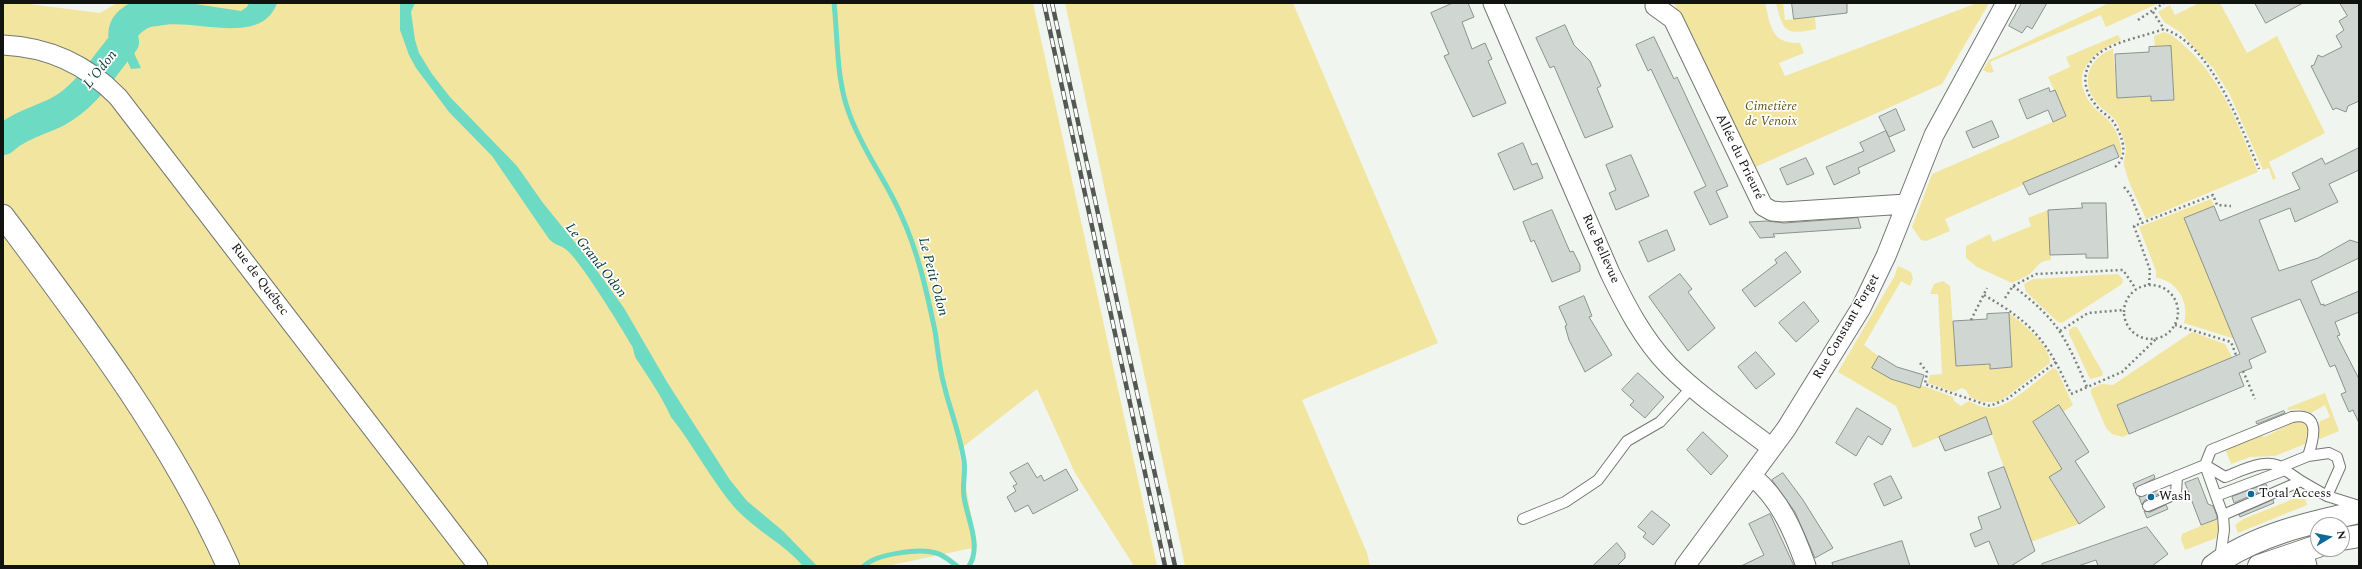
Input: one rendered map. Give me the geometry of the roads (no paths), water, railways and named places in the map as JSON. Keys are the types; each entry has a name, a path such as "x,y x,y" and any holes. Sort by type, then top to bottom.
{"main road":[{"path":"3,216 89,332 169,452 211,528 228,566"},
{"path":"2216,563 2255,543 2287,530 2359,512"},
{"path":"2259,566 2309,554"}],"street":[{"name":"Rue Bellevue","path":"1493,3 1627,309 1646,338 1669,366 1772,448"},
{"name":"Rue Constant Forget","path":"1685,566 1772,448 1861,308 1886,256 1934,135 2006,3"},
{"name":"Allée du Prieuré","path":"1655,6 1673,19 1763,206 1772,211 1784,212 1906,204"},
{"name":"Rue de Québec","path":"3,45 26,46 44,50 64,58 110,88 132,112 478,566"},
{"path":"1752,476 1765,486 1784,513 1806,566"}],"lane":[{"path":"1524,519 1565,502 1598,480 1627,441 1660,422 1693,386"},
{"path":"2216,563 2224,530 2223,515 2205,465 2211,450 2292,417 2303,415 2313,424 2314,432 2308,456"},
{"path":"2216,496 2308,456 2329,453 2337,457 2340,466 2327,496"},
{"path":"2205,465 2224,477 2264,463 2283,468 2301,481 2327,496 2359,506"},
{"path":"2141,491 2205,465"},
{"path":"2148,506 2176,494 2177,476"},
{"path":"2223,515 2301,481"}],"waterway":[{"name":"Le Petit Odon","path":"834,3 838,59 842,87 849,113 860,140 895,202 907,229 925,287 935,331 942,378 960,441 964,461 964,497 974,541 973,558 969,566"},
{"name":"L'Odon","path":"3,140 22,127 57,112 67,106 86,90 124,42 123,32 128,23 139,15"},
{"name":"Le Petit Odon","path":"864,566 878,558 888,555 919,551 939,554 957,566"}],"railway":[{"path":"1044,3 1165,566"},
{"path":"1052,3 1175,566"}],"place":[{"name":"Total Access","path":"2251,494"},
{"name":"Wash","path":"2151,497"}],"park label":[{"name":"Cimetière de Venoix","path":"1771,114"}],"water label":[{"name":"Le Grand Odon","path":"595,261"}]}
